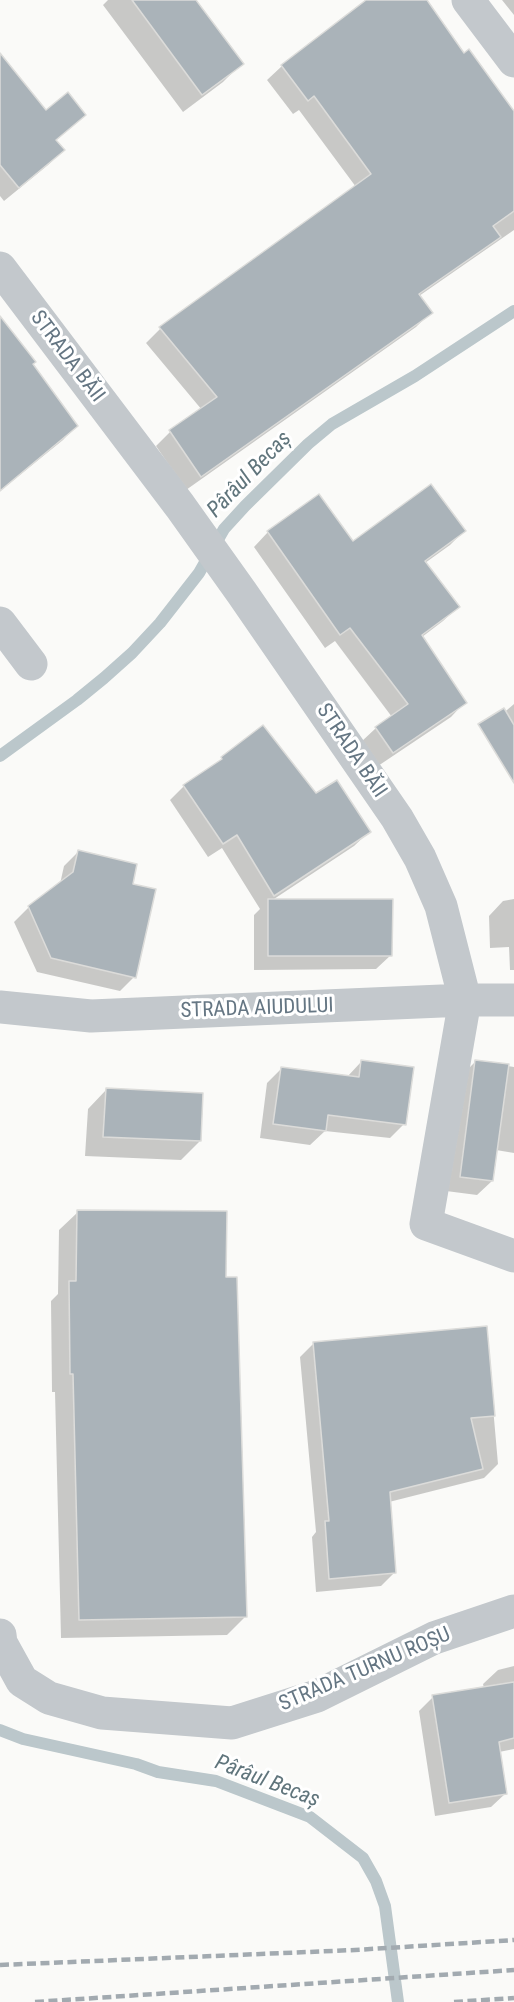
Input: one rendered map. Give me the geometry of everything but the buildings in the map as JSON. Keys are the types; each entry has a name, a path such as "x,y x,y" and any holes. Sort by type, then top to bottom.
{"street":[{"path":"468,0 514,61"},
{"name":"STRADA BĂII","path":"0,268 180,506 242,593 390,808 420,858 441,906 465,1000 426,1224 514,1256"},
{"path":"0,623 31,664"},
{"name":"STRADA AIUDULUI","path":"0,1007 90,1016 465,1000 514,1000"},
{"name":"STRADA TURNU ROȘU","path":"0,1635 1,1642 22,1681 49,1698 102,1713 232,1723 317,1696 434,1638 514,1611"}],"waterway":[{"name":"Pârâul Becaș","path":"0,756 77,700 132,653 160,623 199,573 224,529 308,444 332,424 415,376 514,311"},
{"name":"Pârâul Becaș","path":"0,1730 23,1739 136,1764 158,1772 216,1781 310,1817 363,1858 376,1881 385,1906 398,2002"}],"railway":[{"path":"0,1965 355,1950 514,1940"},
{"path":"35,2002 514,1970"},
{"path":"454,2002 514,1998"}]}
